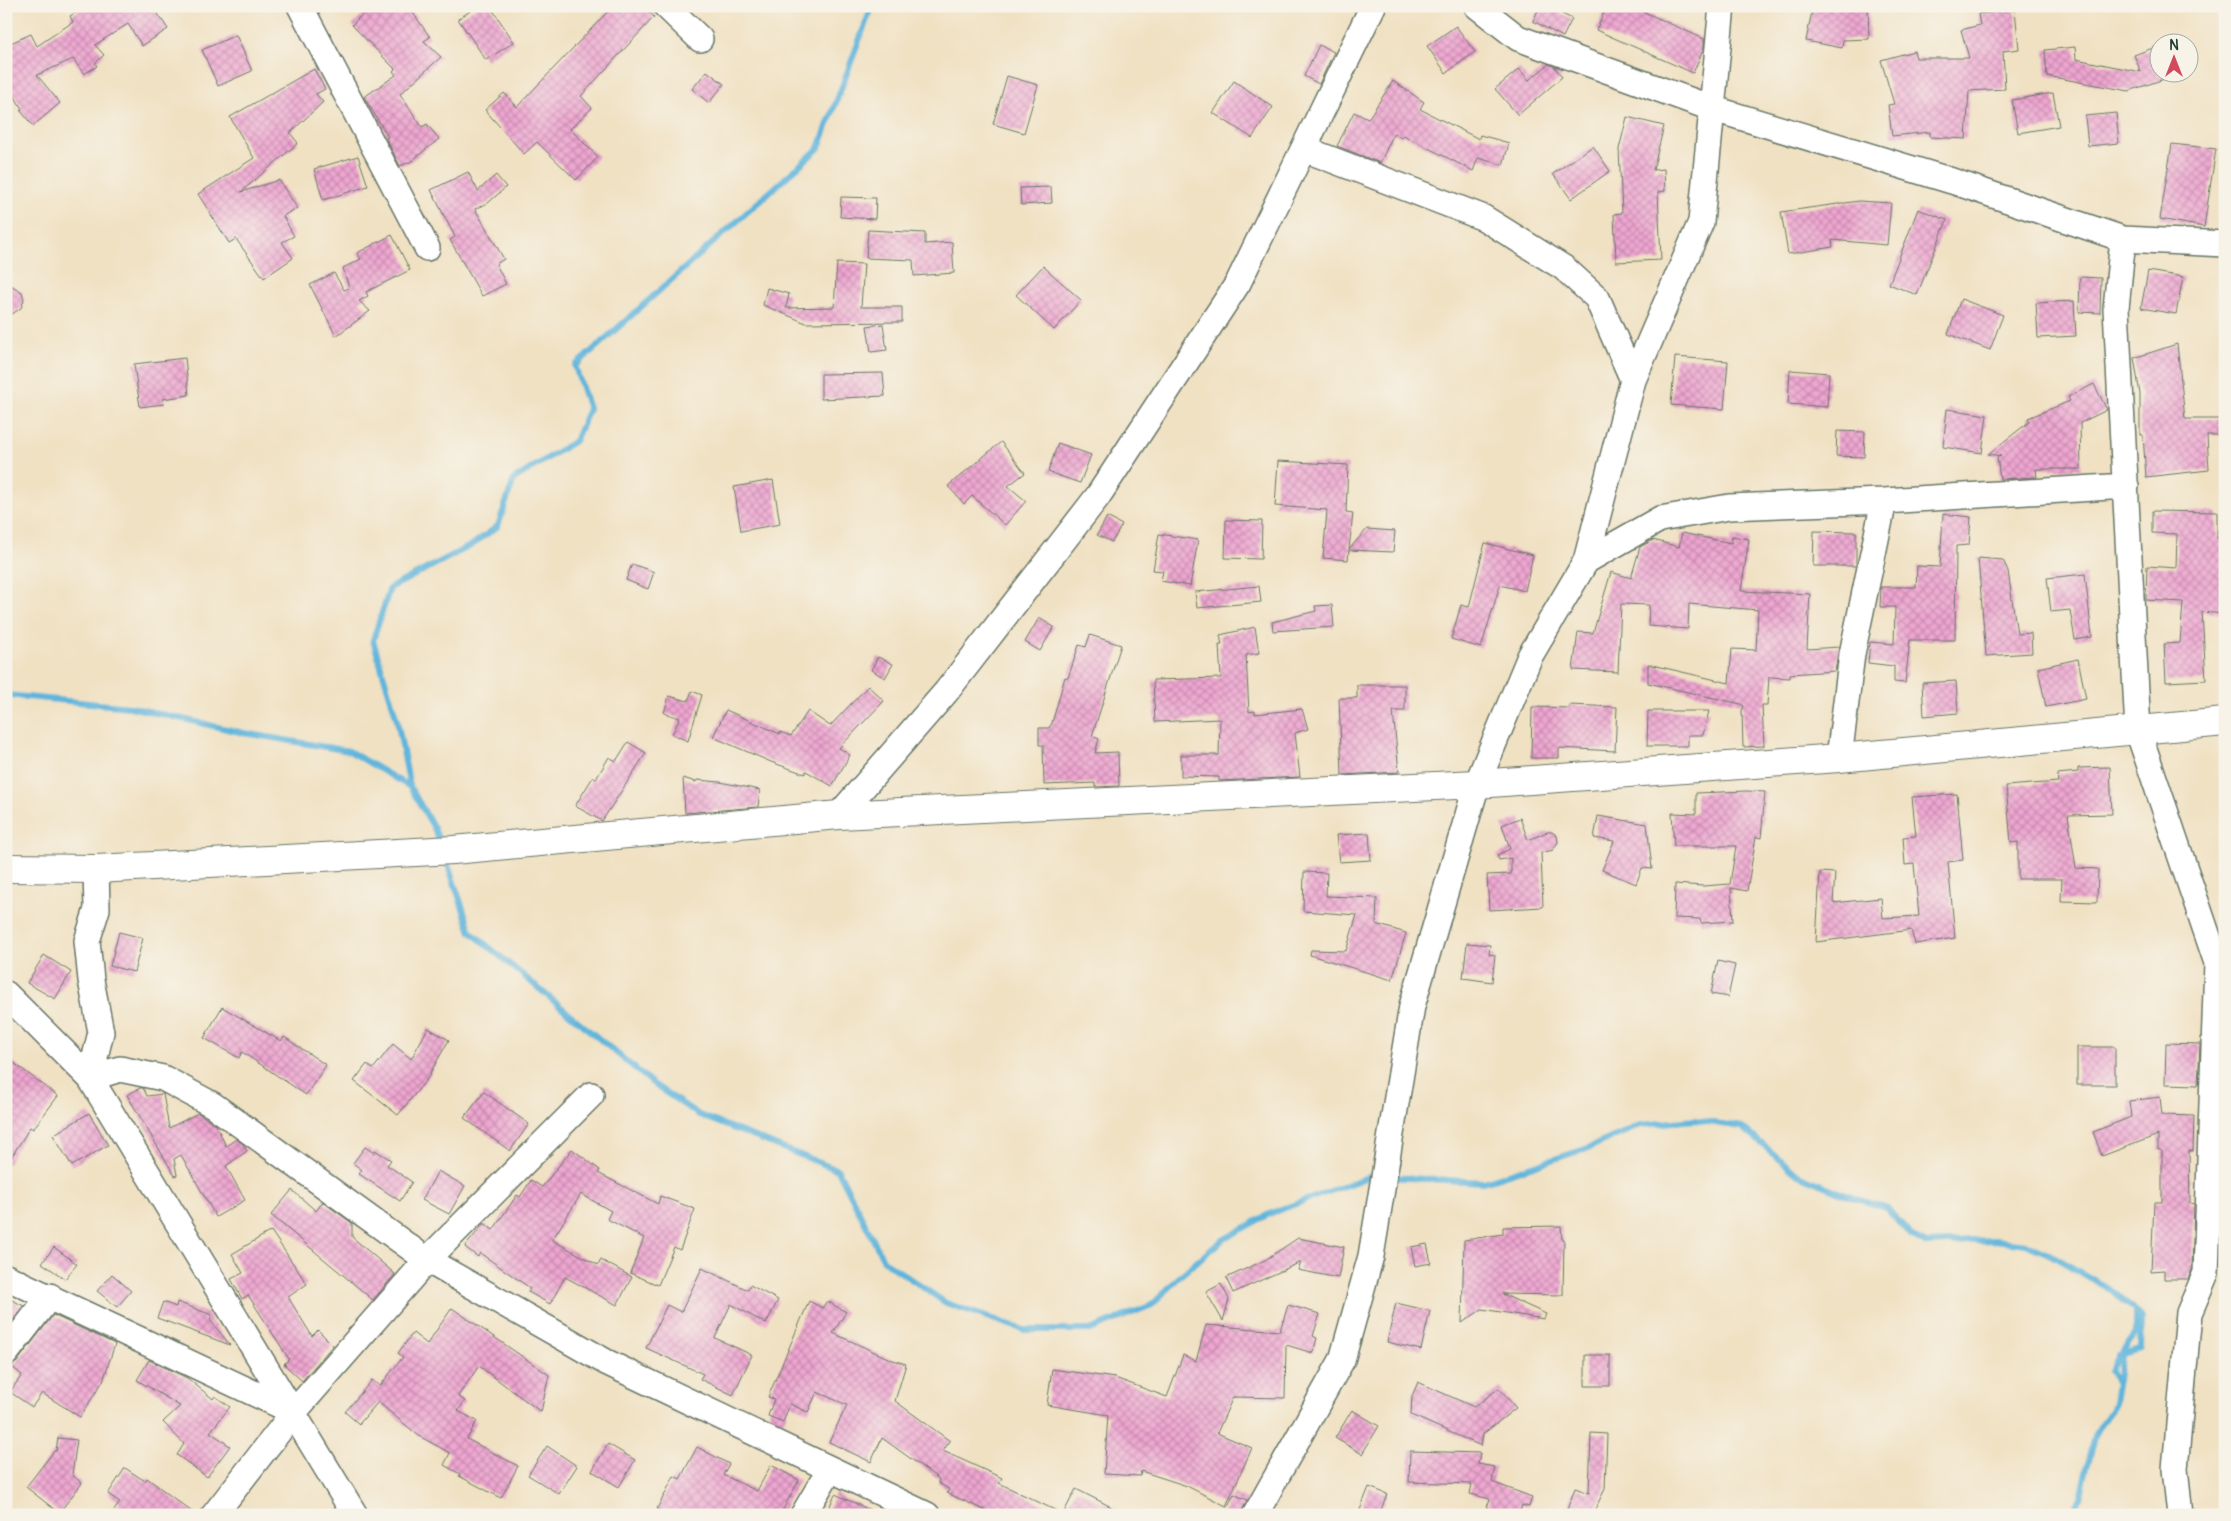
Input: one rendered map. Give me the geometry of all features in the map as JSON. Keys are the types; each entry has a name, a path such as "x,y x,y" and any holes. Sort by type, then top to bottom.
{"main road":[{"path":"6,868 96,869 453,850 839,815 1477,784 1839,758 2225,722"}],"street":[{"path":"300,6 427,248"},
{"path":"666,6 700,40"},
{"path":"839,815 946,692 1098,496 1238,283 1373,6"},
{"path":"1476,6 1518,38 1714,109 1952,180 2123,239 2225,244"},
{"path":"1255,1515 1342,1360 1371,1256 1412,1006 1477,784 1530,656 1586,560 1633,380 1701,222 1714,109 1722,6"},
{"path":"1304,149 1484,218 1564,268 1597,298 1633,380"},
{"path":"2123,239 2116,308 2138,731 2216,963 2206,1273 2189,1313 2175,1469 2180,1515"},
{"path":"1586,560 1660,519 1729,507 1884,501 2126,486"},
{"path":"1839,758 1852,654 1884,501"},
{"path":"90,1078 101,1032 91,980 87,941 97,909 96,869"},
{"path":"6,994 90,1078 355,1515"},
{"path":"90,1078 120,1069 162,1078 213,1105 427,1260 606,1362 927,1515"},
{"path":"214,1515 294,1412 427,1260 591,1095"},
{"path":"6,1277 294,1412"},
{"path":"6,1353 50,1296"},
{"path":"803,1515 830,1469"}],"building":[{"path":"86,6 156,6 154,8 168,29 142,46 128,24 95,45 104,55 95,63 97,66 84,74 73,59 37,75 60,103 33,126 20,110 22,109 12,92 6,75 6,45 31,34 37,46 73,22 70,16"},
{"path":"371,6 408,6 430,37 424,41 441,57 400,94 422,127 427,124 439,139 410,162 400,166 386,138 388,137 364,97 396,75 393,71 395,69 352,25"},
{"path":"478,6 490,6 514,42 486,60 458,19"},
{"path":"613,6 618,6 625,12 632,6 644,6 654,17 581,96 592,108 570,129 598,157 576,180 537,142 524,154 485,110 504,93 517,107"},
{"path":"1540,6 1547,6 1572,19 1563,37 1533,21"},
{"path":"1607,6 1631,6 1704,39 1704,48 1693,73 1596,30"},
{"path":"1813,6 1868,6 1869,39 1843,40 1842,48 1806,41"},
{"path":"2015,10 2019,49 2003,51 2005,89 1969,91 1966,139 1930,137 1930,132 1892,136 1888,105 1894,104 1881,60 1914,51 1916,58 1969,58 1961,30 1980,25 1978,14"},
{"path":"1456,26 1475,52 1446,73 1427,46"},
{"path":"236,35 252,71 218,86 202,50"},
{"path":"1319,45 1334,52 1319,84 1304,76"},
{"path":"2075,47 2076,59 2141,72 2134,55 2148,50 2148,82 2155,82 2129,91 2047,76 2045,50"},
{"path":"1549,64 1554,66 1562,77 1518,115 1495,89 1519,69 1529,80"},
{"path":"314,69 325,89 316,94 323,102 290,133 298,143 241,192 279,180 297,208 283,216 294,236 282,242 293,258 264,278 236,239 229,243 198,194 254,158 230,117"},
{"path":"707,71 724,84 709,103 692,89"},
{"path":"1007,76 1038,85 1024,133 993,124"},
{"path":"1234,81 1273,107 1252,138 1213,113"},
{"path":"1393,81 1424,102 1420,109 1479,139 1480,135 1509,143 1503,165 1478,158 1473,171 1403,135 1401,138 1394,133 1380,163 1337,146 1354,112 1368,119"},
{"path":"2053,93 2059,126 2018,133 2012,100"},
{"path":"2116,113 2119,143 2088,146 2085,116"},
{"path":"1627,117 1664,126 1653,170 1664,169 1665,191 1658,192 1661,260 1616,262 1614,214 1622,213 1619,149"},
{"path":"2172,144 2216,149 2204,227 2160,219"},
{"path":"1593,146 1610,171 1571,199 1553,174"},
{"path":"358,156 368,186 323,200 314,169"},
{"path":"468,172 478,191 496,175 506,187 488,203 475,209 504,259 496,264 506,284 482,296 450,240 455,237 431,190"},
{"path":"1051,187 1052,203 1021,205 1020,188"},
{"path":"841,197 876,198 875,219 840,217"},
{"path":"1859,201 1891,203 1887,245 1832,240 1833,247 1788,254 1781,212"},
{"path":"1918,209 1947,220 1917,295 1889,284"},
{"path":"868,230 925,233 925,244 952,242 954,273 914,276 913,260 866,258"},
{"path":"392,235 410,270 366,292 368,296 359,301 370,311 336,336 310,285 334,273 344,290 349,288 343,268 361,259 357,253"},
{"path":"837,263 864,264 861,307 902,307 902,322 806,323 763,305 767,288 789,294 786,308 834,307"},
{"path":"1043,266 1081,300 1054,330 1016,295"},
{"path":"2148,271 2183,277 2176,314 2141,308"},
{"path":"2080,277 2101,278 2100,313 2079,312"},
{"path":"6,282 22,292 24,300 21,308 6,318"},
{"path":"1961,299 2003,315 1990,350 1948,334"},
{"path":"2074,301 2076,336 2038,338 2036,303"},
{"path":"883,324 887,350 871,352 867,326"},
{"path":"2177,344 2185,419 2225,419 2225,435 2207,435 2209,470 2146,477 2143,435 2140,435 2140,394 2134,358"},
{"path":"1675,357 1728,361 1724,409 1671,405"},
{"path":"185,358 189,395 163,399 164,404 140,407 134,364"},
{"path":"1790,370 1829,373 1827,407 1788,404"},
{"path":"883,373 885,396 821,399 821,374"},
{"path":"2094,384 2107,410 2080,423 2081,469 2036,469 2037,477 2000,479 1997,457 2001,456 1988,454 2029,422 2028,418 2070,401 2068,397"},
{"path":"1947,409 1987,415 1982,453 1943,447"},
{"path":"1837,431 1865,432 1864,457 1836,456"},
{"path":"1001,442 1025,473 1008,486 1026,501 1005,525 972,496 964,504 948,486"},
{"path":"1058,443 1091,455 1080,483 1048,472"},
{"path":"1278,461 1348,465 1346,512 1353,513 1349,549 1367,529 1395,531 1393,552 1349,550 1348,560 1323,558 1327,510 1275,506"},
{"path":"773,480 780,524 741,531 734,487"},
{"path":"2152,511 2217,512 2217,538 2225,538 2225,614 2202,612 2206,680 2166,682 2164,644 2180,643 2183,602 2146,600 2147,566 2176,568 2177,534 2152,533"},
{"path":"1943,514 1971,517 1969,545 1956,546 1955,640 1910,640 1905,683 1894,682 1894,666 1868,663 1870,642 1894,644 1895,607 1880,607 1881,587 1916,587 1917,566 1940,567"},
{"path":"1107,517 1122,525 1112,542 1097,535"},
{"path":"1226,520 1262,521 1261,559 1225,558"},
{"path":"1814,531 1856,532 1856,566 1813,566"},
{"path":"1682,533 1731,543 1732,536 1749,539 1741,591 1810,594 1807,649 1839,647 1835,671 1790,674 1790,678 1769,677 1767,705 1762,705 1764,746 1743,747 1742,711 1744,706 1741,704 1648,683 1648,664 1729,683 1732,649 1756,650 1758,610 1689,604 1688,629 1648,626 1649,605 1621,604 1618,672 1573,670 1578,632 1593,633 1611,572 1631,578 1640,547 1653,540 1679,547"},
{"path":"1159,534 1198,540 1190,586 1161,581 1163,571 1153,570"},
{"path":"1485,543 1533,555 1525,591 1500,585 1481,648 1451,639 1461,605 1469,607"},
{"path":"1978,558 2003,560 2008,571 2017,634 2031,633 2032,653 1986,656"},
{"path":"632,564 654,572 648,589 626,580"},
{"path":"2085,574 2092,637 2075,640 2070,610 2051,612 2047,578"},
{"path":"1259,586 1261,602 1197,608 1195,592"},
{"path":"1332,605 1334,627 1273,631 1272,622 1316,611 1315,606"},
{"path":"1039,618 1054,627 1040,651 1025,642"},
{"path":"1255,627 1259,653 1246,655 1249,712 1255,711 1255,714 1302,709 1308,729 1295,733 1300,777 1219,781 1219,777 1181,776 1181,755 1219,755 1220,719 1155,722 1153,680 1221,678 1219,645 1222,645 1220,635"},
{"path":"1090,635 1121,645 1092,736 1099,739 1095,753 1118,752 1119,786 1095,787 1095,783 1044,785 1043,745 1039,745 1039,728 1049,728 1052,723 1065,677 1068,678 1079,645 1086,647"},
{"path":"878,657 893,664 885,678 871,670"},
{"path":"2078,659 2086,699 2046,707 2038,668"},
{"path":"1956,681 1958,713 1924,716 1922,683"},
{"path":"1357,685 1405,685 1405,711 1393,711 1399,772 1342,775 1339,698 1357,698"},
{"path":"868,686 884,701 839,748 850,755 832,786 806,771 805,774 771,762 713,737 726,710 780,734 780,732 791,736 808,711 830,726"},
{"path":"692,691 702,695 688,741 672,734 680,718 664,713 669,696 688,701"},
{"path":"1569,705 1617,707 1615,751 1559,748 1559,758 1531,758 1532,707 1569,708"},
{"path":"1648,711 1709,711 1703,735 1688,735 1688,746 1647,746"},
{"path":"628,742 646,753 602,821 575,806 593,777 596,779 609,757 616,761"},
{"path":"2110,767 2112,814 2068,815 2076,868 2098,869 2097,902 2061,901 2062,879 2018,879 2018,842 2011,843 2006,786 2058,782 2057,774 2078,772 2078,768"},
{"path":"683,778 696,782 697,780 720,782 760,790 758,807 685,813"},
{"path":"1765,792 1761,838 1756,837 1747,891 1731,888 1733,921 1701,923 1700,919 1674,918 1675,884 1703,886 1730,884 1736,846 1674,846 1672,813 1696,814 1696,793"},
{"path":"1957,794 1963,860 1948,862 1955,938 1915,944 1911,930 1816,942 1820,872 1835,873 1833,903 1881,898 1883,918 1919,916 1914,864 1905,865 1903,837 1916,836 1912,797"},
{"path":"1598,816 1647,824 1652,869 1642,868 1636,884 1602,870 1614,841 1594,838"},
{"path":"1520,818 1528,840 1547,832 1552,832 1557,836 1558,842 1553,850 1541,853 1543,907 1489,910 1487,875 1511,874 1511,858 1499,860 1497,855 1510,849 1502,825"},
{"path":"1369,833 1371,860 1339,862 1336,835"},
{"path":"1304,872 1327,873 1326,896 1377,898 1376,924 1406,933 1392,980 1310,955 1311,950 1346,951 1357,915 1303,911"},
{"path":"119,932 143,938 134,972 110,966"},
{"path":"1467,943 1490,945 1489,954 1495,955 1492,982 1463,978"},
{"path":"44,955 71,972 55,999 27,983"},
{"path":"1718,961 1735,965 1728,997 1711,994"},
{"path":"222,1007 281,1041 284,1037 326,1065 306,1095 242,1052 239,1058 204,1038"},
{"path":"428,1028 449,1040 431,1074 398,1115 354,1081 367,1064 373,1069 393,1044 411,1059"},
{"path":"2166,1043 2200,1044 2198,1085 2165,1084"},
{"path":"2077,1047 2115,1047 2115,1085 2077,1085"},
{"path":"6,1057 58,1096 33,1129 30,1127 6,1166"},
{"path":"143,1088 147,1096 163,1094 169,1128 198,1113 216,1125 226,1146 236,1139 242,1143 247,1151 226,1166 245,1200 216,1217 181,1155 174,1159 177,1175 175,1176 127,1095"},
{"path":"484,1092 529,1124 510,1151 464,1118"},
{"path":"2160,1097 2162,1115 2194,1116 2193,1151 2189,1151 2190,1203 2194,1204 2192,1270 2188,1279 2164,1279 2164,1270 2151,1271 2154,1202 2162,1202 2162,1150 2158,1150 2158,1135 2102,1156 2093,1132 2131,1117 2129,1101"},
{"path":"89,1113 108,1145 72,1166 53,1135"},
{"path":"365,1147 374,1153 375,1150 391,1160 387,1165 412,1182 400,1201 359,1174 362,1170 353,1163"},
{"path":"572,1149 600,1170 598,1173 658,1204 660,1196 695,1209 680,1250 674,1247 658,1285 630,1273 644,1238 607,1219 611,1211 581,1194 552,1240 598,1265 601,1260 632,1277 617,1305 565,1277 550,1304 528,1292 530,1288 480,1253 478,1257 465,1247 484,1223 493,1230 517,1195 520,1197 531,1180 542,1187"},
{"path":"438,1171 465,1186 449,1214 422,1200"},
{"path":"292,1190 316,1211 323,1202 352,1223 352,1237 395,1274 373,1300 271,1215"},
{"path":"1561,1226 1562,1239 1564,1239 1563,1295 1502,1294 1546,1314 1544,1319 1482,1309 1462,1323 1464,1240 1503,1234 1503,1227"},
{"path":"271,1231 307,1284 288,1297 312,1336 318,1330 333,1345 302,1381 284,1364 289,1359 248,1295 242,1299 231,1279 243,1273 232,1254"},
{"path":"1298,1238 1344,1247 1338,1278 1298,1270 1301,1262 1233,1293 1226,1278 1265,1260"},
{"path":"1427,1244 1431,1263 1415,1266 1411,1247"},
{"path":"54,1247 77,1264 65,1279 42,1263"},
{"path":"702,1268 748,1290 750,1285 778,1300 766,1324 731,1304 715,1338 752,1355 733,1395 700,1379 703,1374 646,1348 667,1305 681,1312"},
{"path":"112,1274 131,1291 117,1307 97,1291"},
{"path":"1221,1284 1229,1299 1223,1321 1206,1292"},
{"path":"6,1297 24,1306 6,1329"},
{"path":"809,1301 822,1308 827,1301 846,1312 833,1333 890,1359 906,1364 895,1401 950,1441 943,1451 1002,1478 999,1483 1063,1514 1076,1489 1127,1515 995,1515 947,1493 949,1489 938,1483 939,1479 882,1438 871,1462 829,1442 847,1405 817,1392 808,1412 790,1404 783,1422 768,1416 774,1399 768,1397"},
{"path":"163,1302 176,1307 177,1302 212,1315 210,1320 230,1345 157,1318"},
{"path":"1396,1303 1430,1311 1421,1350 1387,1342"},
{"path":"1288,1305 1320,1314 1313,1336 1317,1338 1313,1353 1286,1345 1285,1398 1233,1397 1217,1433 1252,1448 1226,1506 1187,1486 1141,1471 1140,1476 1104,1474 1108,1415 1047,1405 1052,1369 1115,1378 1167,1397 1183,1355 1196,1361 1206,1325 1280,1331"},
{"path":"452,1308 549,1375 541,1412 479,1366 458,1396 465,1401 458,1411 477,1421 467,1439 518,1466 501,1498 459,1476 460,1474 444,1465 450,1453 419,1436 378,1402 359,1424 345,1412 372,1380 380,1386 403,1357 398,1353 413,1333 427,1344"},
{"path":"53,1315 115,1344 103,1381 80,1417 42,1393 32,1407 10,1392 22,1375 11,1366 17,1362"},
{"path":"1585,1355 1610,1355 1610,1386 1585,1386"},
{"path":"149,1360 187,1378 213,1399 215,1396 230,1407 210,1432 230,1446 207,1477 177,1455 184,1444 163,1422 180,1406 137,1380"},
{"path":"1418,1382 1474,1407 1499,1388 1516,1408 1483,1434 1481,1446 1411,1415 1412,1396"},
{"path":"1352,1410 1379,1426 1362,1454 1335,1438"},
{"path":"1591,1433 1607,1434 1605,1489 1592,1515 1565,1515 1575,1488 1589,1493"},
{"path":"58,1438 77,1440 72,1475 82,1483 59,1513 26,1487 54,1451 56,1451"},
{"path":"608,1444 635,1460 619,1487 592,1471"},
{"path":"547,1446 577,1466 559,1494 528,1475"},
{"path":"697,1447 729,1464 723,1475 757,1491 771,1465 799,1480 780,1515 667,1515 657,1509 674,1476 680,1479"},
{"path":"1410,1451 1480,1453 1478,1464 1495,1467 1492,1482 1532,1497 1529,1507 1522,1505 1519,1515 1484,1515 1490,1499 1470,1494 1472,1484 1409,1482"},
{"path":"125,1468 145,1481 147,1478 196,1515 111,1515 120,1502 108,1494"},
{"path":"1369,1487 1387,1494 1379,1515 1358,1515"},
{"path":"835,1494 881,1515 826,1515"},
{"path":"1234,1494 1247,1500 1241,1515 1223,1515"}],"waterway":[{"path":"410,787 397,720 373,640 390,588 472,545 498,526 514,479 575,441 589,409 575,366 819,148 872,6"},
{"path":"6,695 130,707 244,733 349,751 410,787 434,828 440,844"},
{"path":"445,856 471,932 656,1086 699,1115 838,1170 884,1261 946,1303 1024,1330 1090,1330 1152,1305 1181,1275 1221,1241 1269,1214 1368,1177 1379,1177"},
{"path":"1389,1177 1484,1182 1588,1148 1641,1125 1695,1120 1742,1127 1798,1175 1849,1196 1888,1209 1910,1235 1927,1243 1995,1240 2025,1244 2049,1254 2111,1290 2135,1310 2135,1334 2123,1350 2114,1404 2096,1432 2080,1497 2071,1515"},
{"path":"2117,1386 2110,1371 2118,1355 2140,1349 2141,1319 2136,1312"}]}
